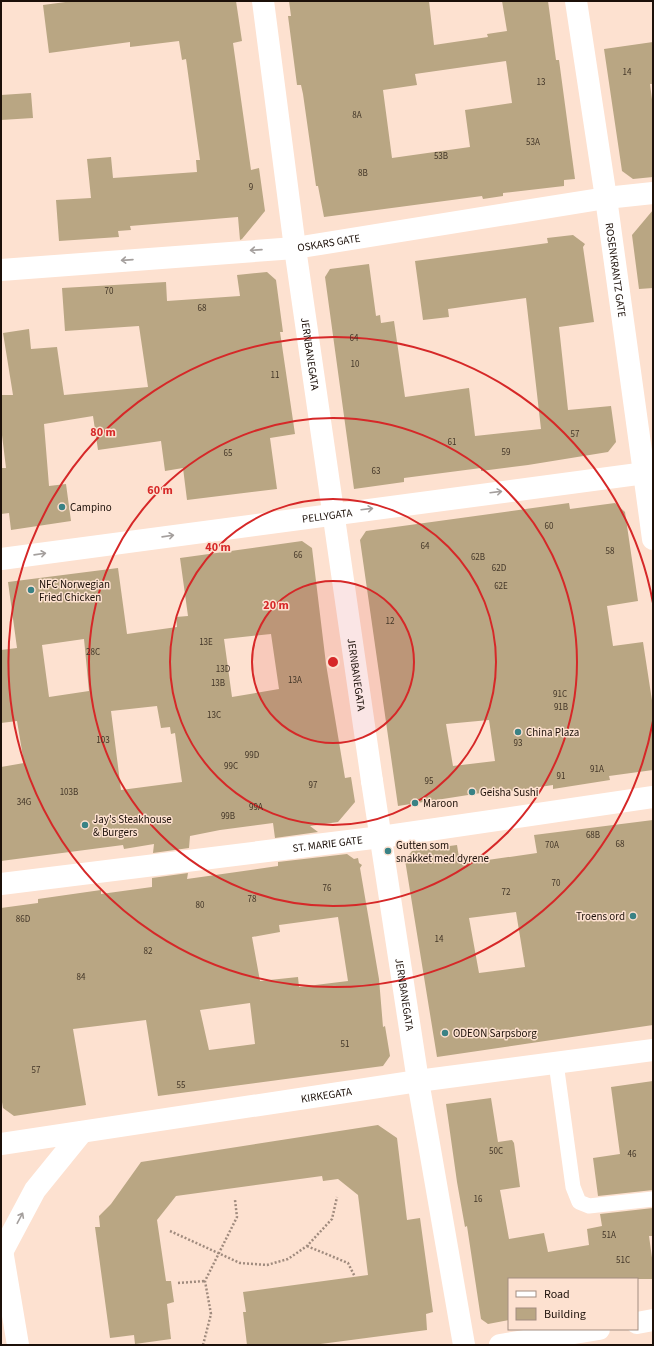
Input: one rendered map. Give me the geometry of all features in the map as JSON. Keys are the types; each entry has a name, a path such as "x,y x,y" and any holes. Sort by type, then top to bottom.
{"street":[{"name":"JERNBANEGATA","path":"263,1 295,248 372,781 418,1081 464,1345"},
{"name":"ROSENKRANTZ GATE","path":"576,1 648,472 653,539"},
{"name":"OSKARS GATE","path":"1,270 295,248 606,198 653,193"},
{"name":"PELLYGATA","path":"1,559 648,472"},
{"name":"ST. MARIE GATE","path":"1,884 381,836 653,797"},
{"name":"KIRKEGATA","path":"1,1144 418,1081 653,1050"},
{"path":"18,1345 2,1248 35,1190 82,1132"},
{"path":"638,1323 653,1320"},
{"path":"500,1345 593,1330"}],"lane":[{"path":"556,1063 573,1187 579,1202 589,1206 653,1199"}],"path":[{"path":"170,1231 240,1263 267,1265 288,1259 308,1246 332,1219 337,1197"},
{"path":"203,1345 211,1314 205,1281 237,1217 235,1200"},
{"path":"308,1246 348,1264 355,1277"},
{"path":"178,1283 205,1281"}],"building":[{"path":"73,1 236,1 242,41 233,43 251,170 259,168 265,211 242,239 240,240 238,217 130,226 131,230 118,231 119,237 59,241 56,200 91,198 87,159 111,157 113,178 197,172 196,160 200,160 186,59 182,60 179,41 130,47 130,42 49,53 43,5"},
{"path":"289,1 429,1 434,45 488,37 487,34 507,31 502,1 548,1 556,60 559,60 575,179 564,180 564,186 503,193 503,196 483,199 482,196 324,217 318,186 316,186 303,94 301,85 297,85 288,16 291,16","holes":["506,61 512,103 465,110 470,147 392,158 383,90 417,85 415,74"]},
{"path":"653,42 653,84 650,84 653,107 653,177 633,179 622,171 604,49"},
{"path":"31,93 33,118 1,120 1,95"},
{"path":"653,210 653,288 639,289 632,235"},
{"path":"573,235 585,244 583,247 594,322 559,327 568,410 611,406 616,442 608,452 481,471 481,468 404,478 404,482 354,489 325,277 330,269 369,264 376,316 380,315 381,323 394,321 405,397 469,388 475,436 541,429 526,298 448,309 449,317 423,320 415,261 548,243 547,238"},
{"path":"267,272 276,280 283,332 280,332 295,434 270,438 277,489 187,500 183,468 165,471 161,441 98,450 93,416 44,424 49,486 66,484 71,521 11,530 9,513 1,514 1,468 6,468 1,427 1,395 13,395 3,333 29,329 31,349 57,347 64,395 148,387 139,326 65,331 62,288 166,282 167,301 240,296 237,275"},
{"path":"569,503 570,509 615,503 625,512 638,601 607,606 613,646 643,642 653,707 653,770 609,776 610,780 553,789 553,785 500,793 500,790 398,806 360,540 366,531","holes":["489,720 495,761 453,766 446,724"]},
{"path":"302,541 312,548 326,664 345,778 351,777 355,802 338,822 310,826 318,832 275,838 273,823 220,830 190,836 189,848 153,853 154,844 124,849 123,845 1,861 1,767 24,763 17,721 1,723 1,650 17,648 8,582 118,568 127,634 177,627 176,617 188,616 180,558","holes":["271,634 279,689 232,697 224,639","84,639 89,691 49,697 42,645","157,706 161,728 170,727 171,734 175,733 182,782 121,790 111,711"]},
{"path":"653,820 653,1025 437,1057 405,860 412,851 457,845 460,864 537,853 534,835","holes":["516,912 525,967 479,973 469,918"]},
{"path":"347,854 354,859 358,858 359,863 362,865 360,868 379,979 383,1027 385,1026 390,1056 383,1066 158,1096 146,1020 73,1029 86,1105 14,1116 3,1108 1,1096 1,908 38,903 38,899 101,890 101,894 152,887 152,878 188,873 187,879 278,866 278,862","holes":["338,917 348,981 299,987 298,977 260,981 252,937 280,932 279,925","250,1003 255,1044 209,1050 200,1010"]},
{"path":"653,1081 653,1190 598,1196 593,1158 620,1154 611,1087"},
{"path":"491,1098 498,1142 512,1140 514,1143 520,1187 500,1190 509,1239 544,1233 548,1252 589,1245 587,1229 602,1226 600,1214 653,1208 653,1236 649,1236 653,1265 653,1279 508,1278 508,1320 488,1324 481,1319 467,1226 465,1227 457,1182 446,1104"},
{"path":"378,1125 397,1138 407,1220 420,1218 433,1312 426,1314 427,1330 313,1345 247,1345 243,1312 246,1312 243,1292 368,1275 358,1195 338,1179 323,1181 322,1176 176,1196 157,1220 166,1281 171,1281 174,1302 167,1304 171,1339 135,1344 134,1335 110,1338 95,1227 100,1227 99,1216 111,1204 141,1162"}],"place":[{"name":"Campino","path":"62,507"},
{"name":"NFC Norwegian Fried Chicken","path":"31,590"},
{"name":"China Plaza","path":"518,732"},
{"name":"Geisha Sushi","path":"472,792"},
{"name":"Maroon","path":"415,803"},
{"name":"Jay's Steakhouse & Burgers","path":"85,825"},
{"name":"Gutten som snakket med dyrene","path":"388,851"},
{"name":"Troens ord","path":"633,916"},
{"name":"ODEON Sarpsborg","path":"445,1033"}]}
